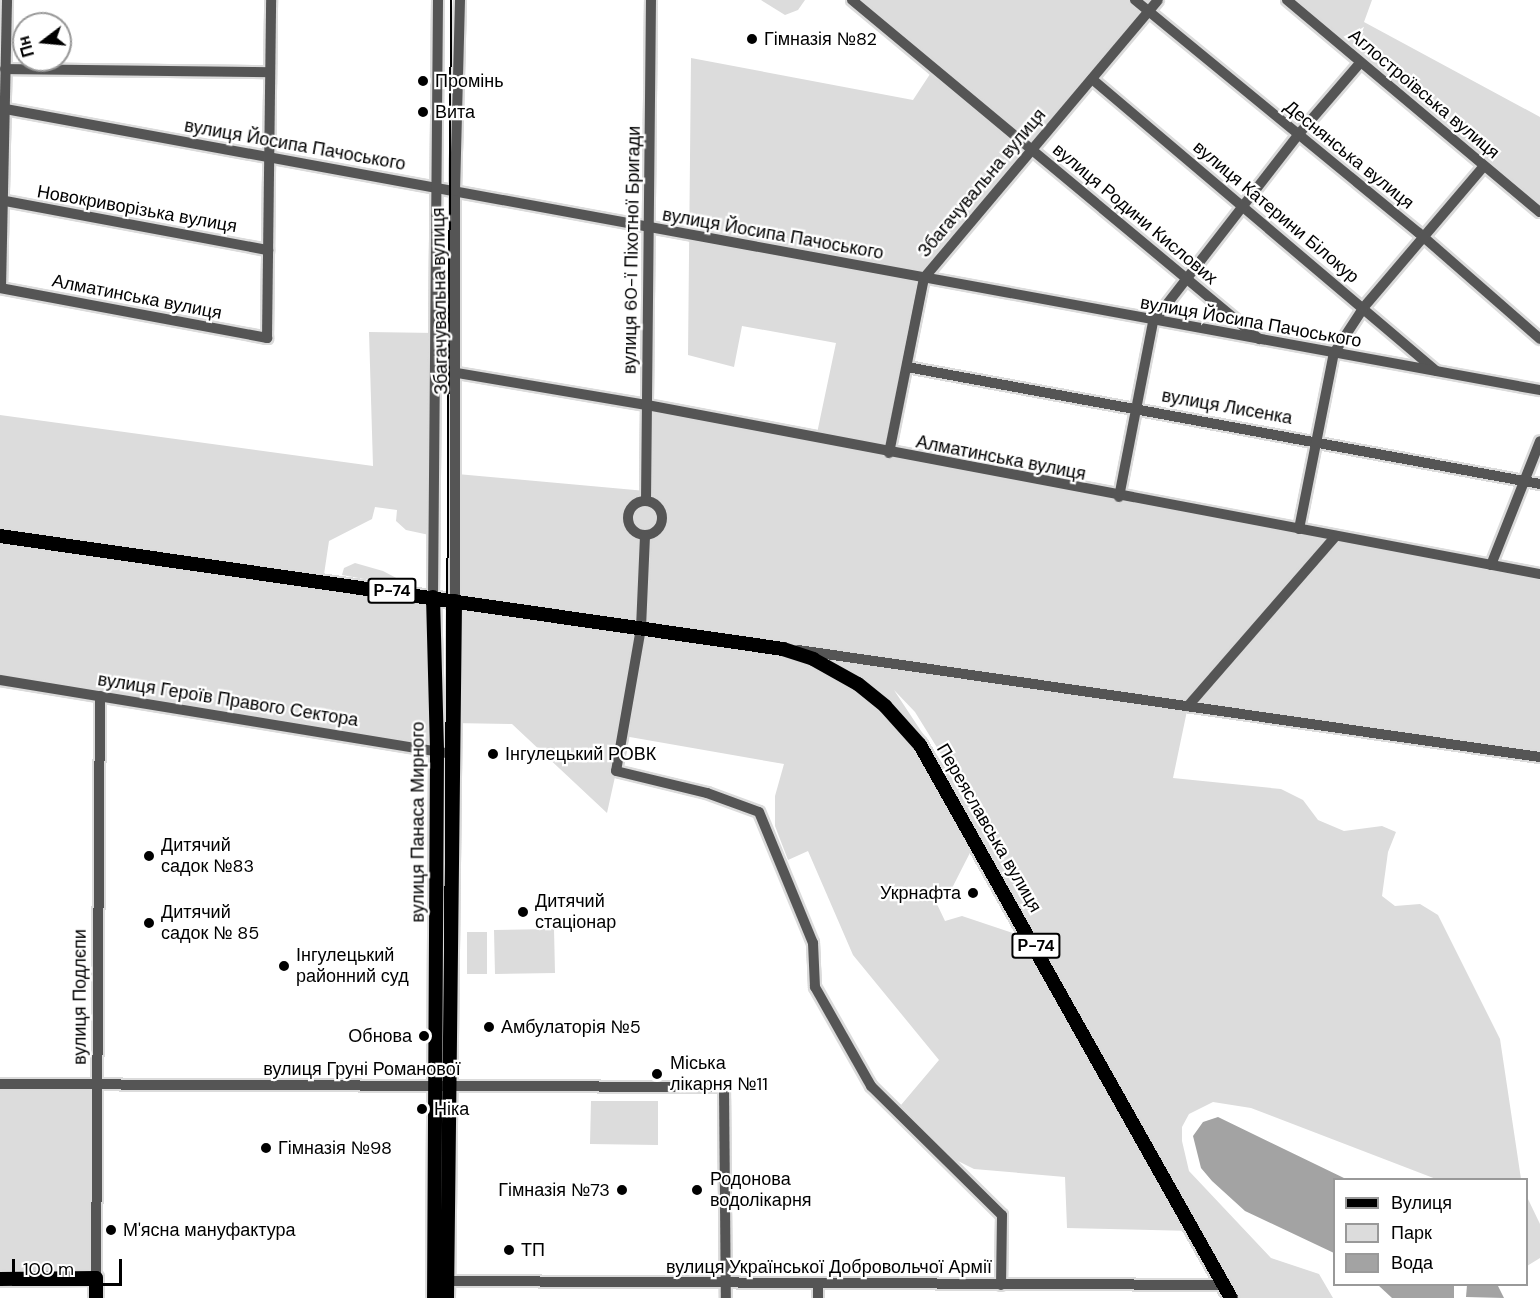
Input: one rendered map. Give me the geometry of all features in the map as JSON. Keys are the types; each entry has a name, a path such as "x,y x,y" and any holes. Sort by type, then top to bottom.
{"main road":[{"name":"Р-74","path":"0,536 783,649"},
{"name":"вулиця Панаса Мирного","path":"433,597 444,753"},
{"name":"вулиця Панаса Мирного","path":"447,1298 441,1281 444,753 455,601"},
{"name":"Переяславська вулиця","path":"783,649 813,659 858,684 885,706 920,745 1227,1292"},
{"path":"0,1280 96,1278"},
{"name":"вулиця Подлєпи","path":"96,1278 96,1298"},
{"name":"вулиця Панаса Мирного","path":"434,1298 441,1281"}],"street":[{"path":"1,288 2,108 6,0"},
{"path":"268,250 271,0"},
{"name":"Збагачувальна вулиця","path":"433,597 438,0"},
{"name":"Збагачувальна вулиця","path":"455,601 457,373 455,191 460,0"},
{"name":"вулиця 60-ї Піхотної Бригади","path":"646,501 651,0"},
{"name":"вулиця Родини Кислових","path":"852,0 1259,339"},
{"name":"Деснянська вулиця","path":"1135,0 1424,237 1540,339"},
{"name":"Збагачувальна вулиця","path":"889,453 924,278 1158,0"},
{"name":"Аглостроївська вулиця","path":"1287,0 1540,212"},
{"path":"1119,497 1152,322 1298,135 1360,63"},
{"path":"5,69 269,72"},
{"name":"вулиця Катерини Білокур","path":"1092,79 1364,308 1436,372"},
{"name":"вулиця Йосипа Пачоського","path":"2,108 437,187 649,229 924,278 1152,322 1540,390"},
{"path":"1299,529 1334,354 1364,308 1484,166"},
{"name":"Новокриворізька вулиця","path":"1,200 268,250"},
{"name":"Алматинська вулиця","path":"1,288 267,338 268,250"},
{"name":"вулиця Лисенка","path":"907,367 1317,440 1540,484"},
{"name":"Алматинська вулиця","path":"457,373 647,405 1119,497 1540,574"},
{"path":"1491,565 1540,441"},
{"path":"646,501 660,509 662,520 656,532 645,536 631,529 628,517 634,505 646,501"},
{"path":"645,536 641,628 616,771 707,793 759,812 813,943 815,987 871,1086 1002,1215 1001,1285"},
{"path":"1188,706 1336,536"},
{"path":"783,649 1540,757"},
{"name":"вулиця Героїв Правого Сектора","path":"0,680 444,753"},
{"name":"вулиця Подлєпи","path":"96,1278 100,696"},
{"name":"вулиця Груні Романової","path":"0,1084 724,1087 726,1282"},
{"name":"вулиця Української Добровольчої Армії","path":"441,1281 1001,1285 1173,1293 1227,1292"},
{"path":"726,1282 726,1298"},
{"path":"818,1283 818,1298"}],"green space":[{"path":"761,0 805,0 798,10 785,15"},
{"path":"852,0 1158,0 924,278 889,453 1540,574 1540,757 1188,706 1173,778 1281,789 1303,800 1318,820 1344,831 1382,826 1396,832 1388,852 1382,896 1395,906 1420,904 1438,915 1500,1039 1521,1178 1433,1178 1251,1108 1213,1102 1189,1114 1182,1127 1182,1141 1189,1171 1271,1258 1319,1274 1333,1298 1231,1298 1194,1231 1067,1228 1065,1177 974,1169 956,1160 901,1105 939,1060 853,955 808,851 788,860 775,826 775,796 784,764 624,736 607,813 512,724 452,723 457,474 646,491 647,405 816,438 836,343 742,326 734,367 688,355 691,58 913,100 934,68","holes":["894,690 915,712 1003,854","976,841 1031,939 962,916 945,921 936,902 950,892"]},
{"path":"1287,0 1372,0 1364,22 1540,117 1540,212"},
{"path":"369,332 436,333 434,536 406,530 396,521 397,510 375,507 372,519 329,541 323,581 433,597 437,751 0,680 0,415 373,466"},
{"path":"355,563 383,571 402,581 402,586 342,575 344,568"},
{"path":"554,929 555,973 495,974 494,930"},
{"path":"467,932 487,932 487,974 467,974"},
{"path":"0,1084 98,1085 96,1278 0,1279"},
{"path":"591,1101 658,1101 658,1145 590,1144"},
{"path":"1528,1199 1540,1224 1540,1258 1528,1265"}],"water":[{"path":"1218,1117 1344,1178 1333,1178 1333,1253 1245,1211 1212,1181 1201,1168 1193,1136 1203,1122"},
{"path":"1379,1286 1454,1286 1454,1298 1392,1298"},
{"path":"1467,1286 1498,1286 1504,1298 1466,1297"}],"tram line":[{"path":"443,1298 451,0"}],"place":[{"name":"Гімназія №82","path":"752,39"},
{"name":"Промінь","path":"423,81"},
{"name":"Вита","path":"423,112"},
{"name":"Інгулецький РОВК","path":"493,754"},
{"name":"Дитячий садок №83","path":"149,856"},
{"name":"Укрнафта","path":"973,893"},
{"name":"Дитячий стаціонар","path":"523,912"},
{"name":"Дитячий садок № 85","path":"149,923"},
{"name":"Інгулецький районний суд","path":"284,966"},
{"name":"Амбулаторія №5","path":"489,1027"},
{"name":"Обнова","path":"424,1036"},
{"name":"Міська лікарня №11","path":"657,1074"},
{"name":"Ніка","path":"422,1109"},
{"name":"Гімназія №98","path":"266,1148"},
{"name":"Гімназія №73","path":"622,1190"},
{"name":"Родонова водолікарня","path":"697,1190"},
{"name":"М'ясна мануфактура","path":"111,1230"},
{"name":"ТП","path":"509,1250"}]}
